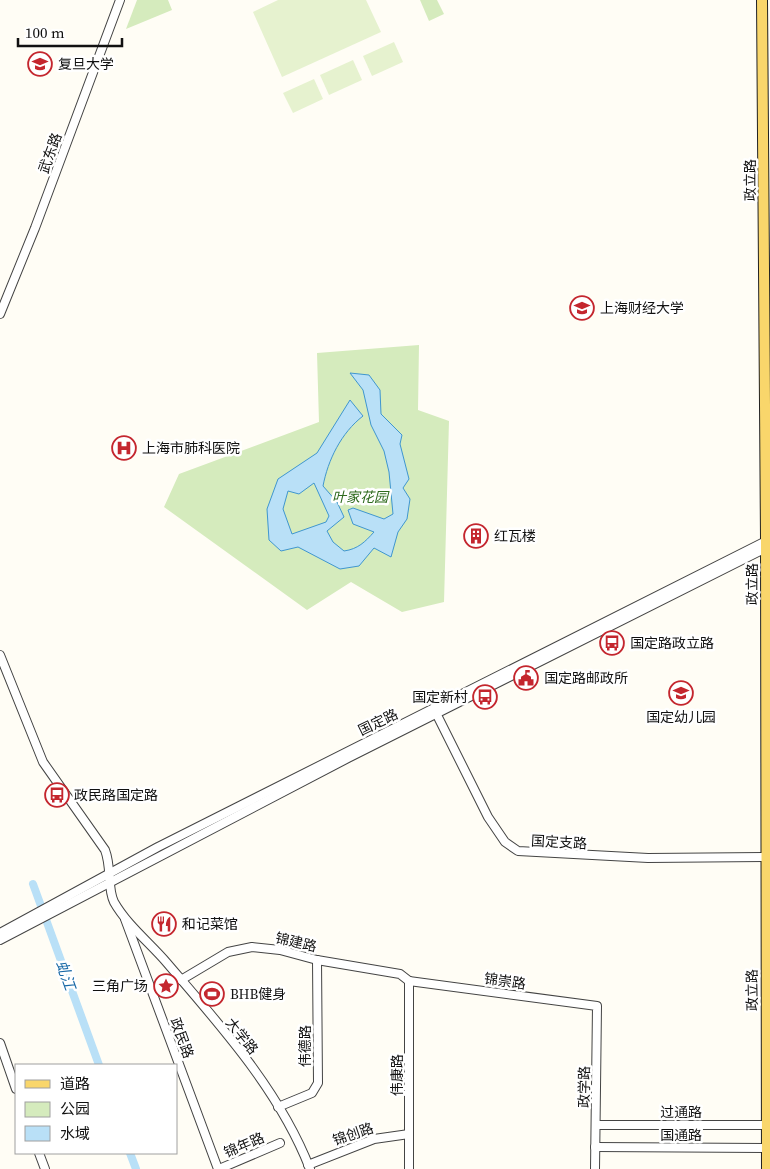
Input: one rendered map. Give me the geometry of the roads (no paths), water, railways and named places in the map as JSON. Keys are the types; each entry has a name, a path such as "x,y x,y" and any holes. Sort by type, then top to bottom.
{"main road":[{"name":"政立路","path":"762,0 768,543 765,857 768,946 767,1169"}],"street":[{"name":"武东路","path":"0,314 35,228 120,0"},
{"name":"国定路","path":"0,933 54,907 382,733 436,712 643,609 768,543"},
{"path":"0,655 43,762 105,850 110,863 110,877"},
{"name":"国定支路","path":"436,712 488,817 506,842 518,851 648,858 765,857"},
{"name":"大学路","path":"110,877 112,899 123,915 181,980 251,1067 278,1107 309,1167"},
{"name":"政民路","path":"123,915 218,1169"},
{"name":"国定路","path":"0,940 36,916"},
{"name":"锦建路","path":"181,980 228,952 240,948 262,947 317,960 400,974 409,981"},
{"name":"伟德路","path":"278,1107 312,1093 318,1083 317,960"},
{"name":"锦崇路","path":"409,981 597,1006"},
{"name":"伟康路","path":"409,981 409,1169"},
{"name":"政学路","path":"595,1169 597,1006"},
{"path":"0,1044 15,1086"},
{"name":"过通路","path":"596,1125 767,1125"},
{"name":"锦创路","path":"309,1167 374,1139 409,1134"},
{"name":"锦年路","path":"218,1169 280,1143"},
{"name":"国通路","path":"595,1147 766,1148"},
{"path":"39,1154 45,1169"}],"water":[{"path":"350,373 369,375 380,390 381,414 402,435 400,444 409,479 403,488 410,499 407,519 398,532 391,557 374,548 359,566 340,569 298,547 281,551 269,540 267,509 278,479 317,453 350,400 363,416 348,430 328,466 323,486 337,502 344,517 327,531 333,542 344,551 353,549 374,532 353,524 348,510 353,508 384,519 393,514 389,472 384,451 371,425 363,390","holes":["314,483 329,516 326,522 292,534 283,509 288,491 299,494"]}],"waterway":[{"name":"虬江","path":"33,884 99,1064"},
{"name":"虬江","path":"130,1154 136,1169"}],"place":[{"name":"复旦大学","path":"40,64"},
{"name":"上海财经大学","path":"582,308"},
{"name":"上海市肺科医院","path":"124,448"},
{"name":"红瓦楼","path":"476,536"},
{"name":"国定路政立路","path":"612,643"},
{"name":"国定路邮政所","path":"526,678"},
{"name":"国定幼儿园","path":"681,693"},
{"name":"国定新村","path":"485,697"},
{"name":"政民路国定路","path":"57,795"},
{"name":"和记菜馆","path":"164,924"},
{"name":"三角广场","path":"166,986"},
{"name":"BHB健身","path":"212,994"}],"park label":[{"name":"叶家花园","path":"360,497"}]}
